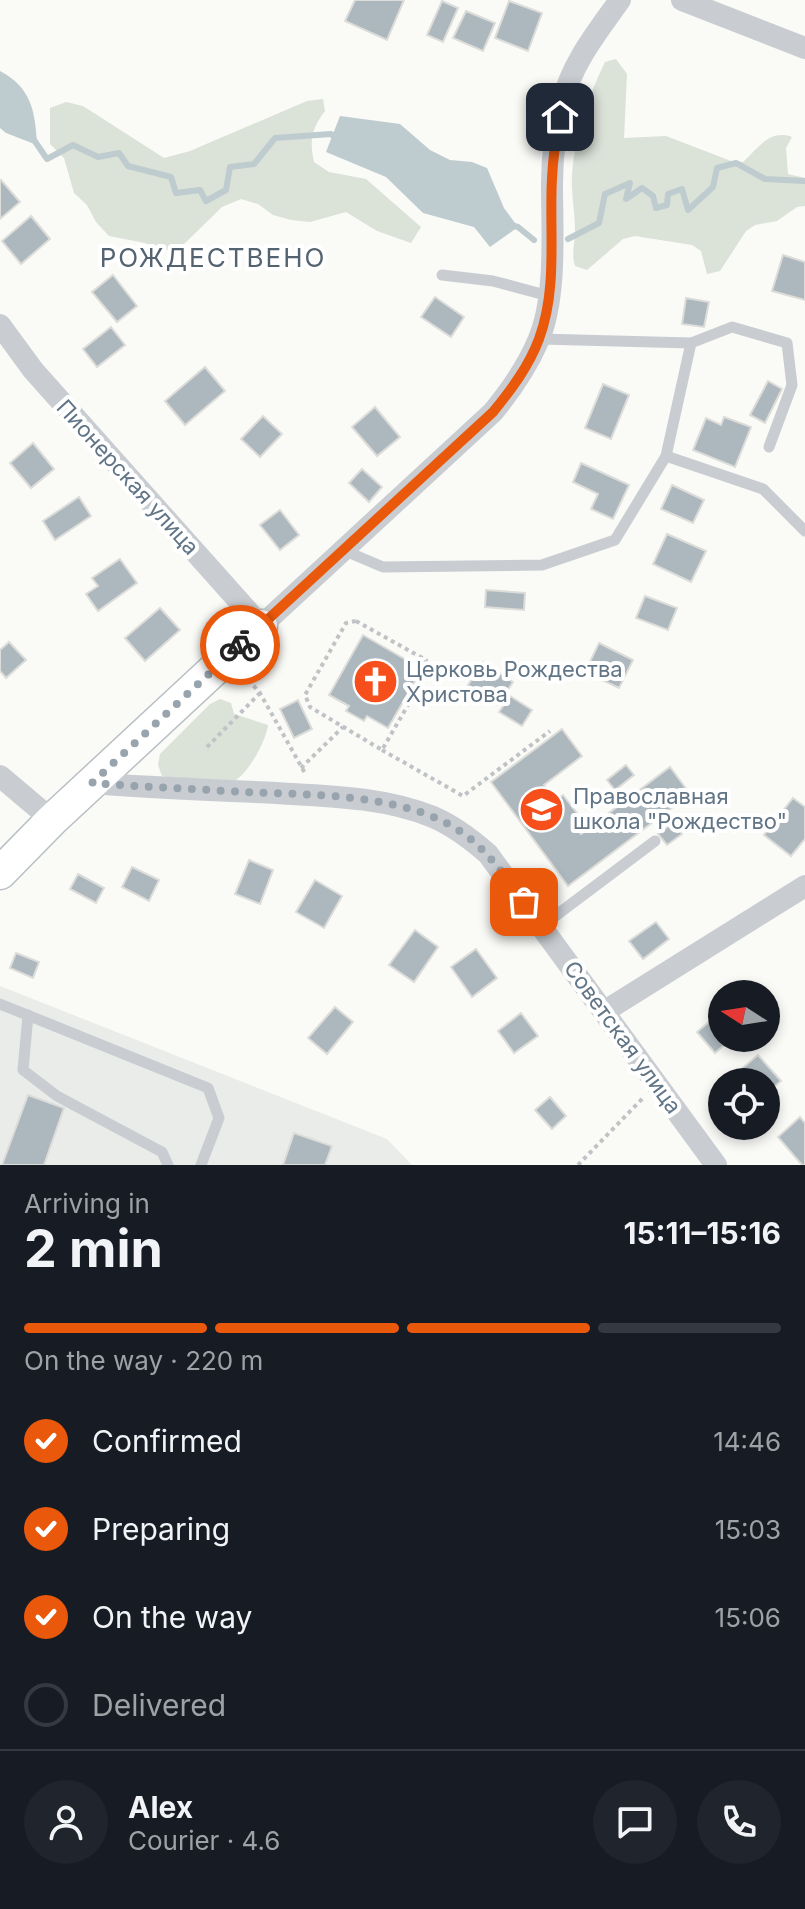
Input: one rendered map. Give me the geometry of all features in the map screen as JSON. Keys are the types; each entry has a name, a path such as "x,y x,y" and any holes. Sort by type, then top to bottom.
{"street":[{"path":"0,873 52,820 493,412 515,386 540,339 549,296 552,179 563,98 589,44 620,0"},
{"path":"682,0 805,48"},
{"name":"Пионерская улица","path":"0,325 33,370 261,626"},
{"path":"0,776 52,820"},
{"name":"Советская улица","path":"92,783 307,795 404,807 434,817 463,832 488,854 716,1165"},
{"path":"605,1011 801,895"}],"lane":[{"path":"442,275 493,281 549,296"},
{"path":"540,339 691,343 732,327 787,343 792,385 769,447"},
{"path":"342,549 383,567 542,565 615,540 666,456 691,343"},
{"path":"666,456 763,489 805,531"},
{"path":"542,926 655,841"},
{"path":"0,1004 208,1088 219,1118 201,1165"},
{"path":"28,1015 23,1070 57,1096 162,1152 168,1165"}],"path":[{"path":"382,750 427,672 426,660 356,621 346,623 305,695 310,707 382,750 463,796 550,731"},
{"path":"241,672 260,693 309,780 307,795"},
{"path":"207,747 260,693"},
{"path":"301,768 343,727"},
{"path":"578,1165 657,1084"}],"shaded area":[{"path":"616,59 627,74 624,138 666,136 731,161 743,162 771,138 792,137 786,148 788,174 805,178 805,206 797,207 777,221 755,225 746,231 720,271 707,274 701,251 692,245 635,236 623,239 587,270 575,266 572,181 576,145 583,116 605,62"},
{"path":"0,71 19,85 30,102 37,145 0,128"},
{"path":"323,99 325,111 314,129 312,141 314,162 329,172 366,179 421,227 411,243 377,231 346,212 310,222 291,220 241,199 222,207 180,248 160,251 145,243 109,236 96,222 87,205 74,193 64,158 50,144 50,108 66,102 83,106 164,158 190,151 307,101"},
{"path":"340,116 400,124 430,150 450,160 472,162 487,168 504,208 518,227 490,247 474,227 423,213 386,177 326,152"},
{"path":"220,699 231,703 234,714 268,725 260,748 244,773 226,783 162,776 158,765 160,754 210,704"},
{"path":"0,986 387,1139 412,1165 0,1165"}],"building":[{"path":"355,0 404,0 387,40 345,21"},
{"path":"442,1 458,8 443,42 427,35"},
{"path":"509,1 542,13 528,51 495,38"},
{"path":"466,11 495,23 483,51 453,38"},
{"path":"0,181 20,202 0,219"},
{"path":"31,216 50,239 21,264 2,241"},
{"path":"783,255 805,262 805,300 772,291"},
{"path":"113,275 137,306 117,322 92,292"},
{"path":"435,297 464,317 451,337 421,317"},
{"path":"686,298 709,302 704,327 682,324"},
{"path":"111,327 125,345 97,367 83,349"},
{"path":"205,367 225,391 185,425 165,401"},
{"path":"768,381 782,389 765,423 750,415"},
{"path":"603,384 629,395 611,439 585,428"},
{"path":"375,407 400,437 377,456 352,427"},
{"path":"263,416 282,434 260,457 241,439"},
{"path":"724,417 751,427 735,467 693,450 706,418 721,425"},
{"path":"33,443 54,469 31,488 10,463"},
{"path":"581,463 629,485 613,519 591,509 598,494 573,482"},
{"path":"362,469 382,487 369,502 349,483"},
{"path":"672,485 704,500 693,523 661,509"},
{"path":"79,497 91,516 55,540 43,521"},
{"path":"280,510 299,535 280,550 260,525"},
{"path":"667,534 706,551 691,582 653,564"},
{"path":"120,559 137,583 98,611 86,594 98,586 92,578"},
{"path":"486,590 525,593 524,610 485,607"},
{"path":"645,596 677,608 668,630 636,618"},
{"path":"160,608 180,630 145,661 125,638"},
{"name":"Церковь Рождества Христова","path":"363,635 422,669 388,728 367,716 364,721 346,711 349,706 329,695"},
{"path":"9,642 26,660 6,678 0,671 0,650"},
{"path":"599,643 633,660 619,688 585,672"},
{"path":"483,662 513,682 498,705 468,685"},
{"path":"510,696 532,710 522,726 499,712"},
{"path":"298,700 312,729 294,738 280,709"},
{"name":"Православная школа \"Рождество\"","path":"562,729 582,756 544,785 556,800 563,795 580,817 573,823 581,834 670,767 690,794 568,886 491,782"},
{"path":"626,765 634,775 615,790 607,780"},
{"path":"793,798 805,807 805,839 791,856 764,835"},
{"path":"674,822 682,834 667,845 658,834"},
{"path":"249,860 273,870 260,904 235,894"},
{"path":"132,867 159,880 149,901 122,887"},
{"path":"78,874 104,888 96,903 70,889"},
{"path":"315,880 342,896 324,928 296,912"},
{"path":"656,922 669,939 643,959 629,941"},
{"path":"415,930 438,947 414,982 389,965"},
{"path":"476,949 497,978 472,997 451,967"},
{"path":"16,953 39,962 33,978 10,968"},
{"path":"335,1007 353,1022 327,1054 308,1038"},
{"path":"521,1013 538,1036 514,1053 498,1031"},
{"path":"708,1023 708,1045 697,1032"},
{"path":"758,1055 770,1068 742,1068"},
{"path":"28,1095 64,1108 44,1165 2,1165"},
{"path":"550,1097 566,1116 552,1129 535,1110"},
{"path":"800,1117 805,1123 805,1165 780,1139 780,1135"},
{"path":"294,1133 332,1146 325,1165 283,1165"}],"waterway":[{"path":"34,140 47,159 73,145 98,157 119,153 128,166 171,177 176,193 200,190 206,201 226,190 230,167 254,164 275,138 331,134 335,137"},
{"path":"568,239 599,223 605,194 630,183 626,199 642,188 653,196 656,208 667,205 668,194 682,189 688,210 713,187 717,168 736,163 765,179 805,181"},
{"path":"511,225 534,240"}],"way so far":[{"path":"240,645 92,783 307,795 404,807 434,817 463,832 488,854 524,902"}],"place":[{"name":"Церковь Рождества Христова","path":"375,682"},
{"name":"Православная школа \"Рождество\"","path":"542,809"}],"district":[{"name":"РОЖДЕСТВЕНО","path":"213,257"}],"route":[{"path":"240,645 493,412 515,386 540,339 549,296 552,179 560,117"}]}
